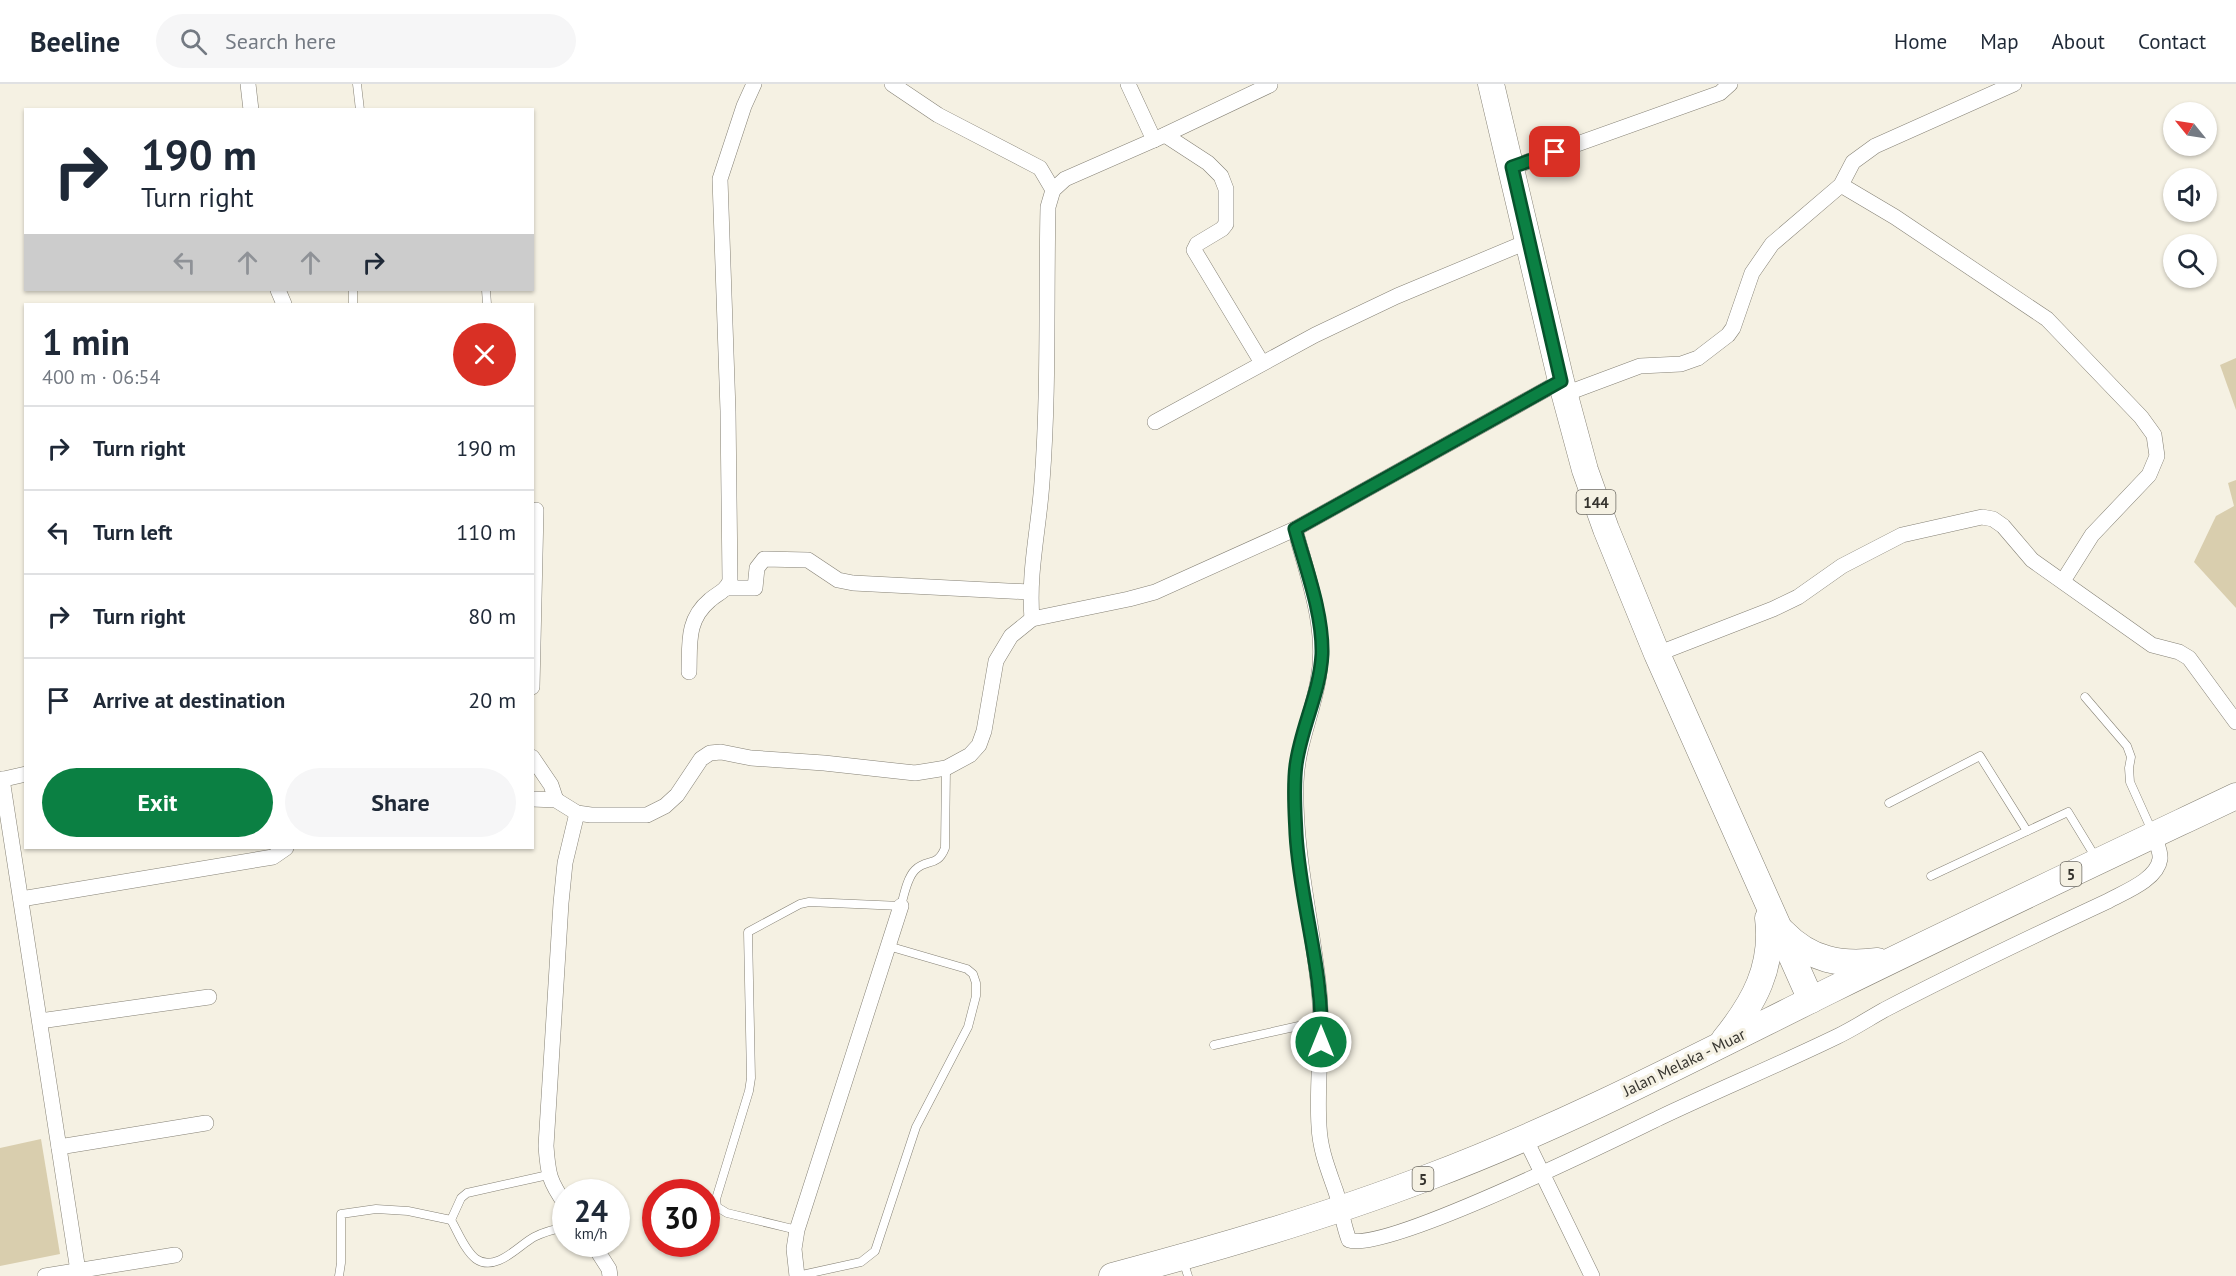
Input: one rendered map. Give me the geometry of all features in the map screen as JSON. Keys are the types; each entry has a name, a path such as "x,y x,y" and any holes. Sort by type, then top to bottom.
{"main road":[{"name":"144","path":"1491,84 1585,471 1657,654 1811,1000"},
{"name":"Jalan Melaka - Muar","path":"1112,1276 1185,1267 1430,1177 1525,1138 1907,952 2236,796"},
{"path":"1720,1045 1751,1004 1761,982 1770,937 1766,899"},
{"path":"1777,925 1800,947 1818,957 1839,963 1868,962 1907,952"}],"street":[{"path":"248,84 251,108"},
{"path":"689,672 691,628 700,609 727,588 730,580 731,547 720,179 744,106 754,84"},
{"path":"892,84 938,115 1040,168 1053,190"},
{"path":"1128,84 1159,137 1208,163 1221,176 1226,189 1226,224 1222,229 1197,244 1194,250 1262,363"},
{"path":"1512,167 1720,93 1730,84"},
{"path":"534,799 556,800 577,813 609,816 647,815 665,806 677,795 701,759 710,753 721,752 751,758 824,763 915,774 946,768 970,755 979,745 984,731 996,661 1011,636 1032,619 1129,600 1155,592 1295,529 1563,387 1640,366 1681,364 1698,358 1728,335 1733,328 1752,273 1772,244 1841,185 1853,162 1875,146 2014,84"},
{"path":"1032,619 1029,592 1042,483 1048,207 1053,190 1065,179 1270,85"},
{"path":"1841,185 1895,217 2047,319 2140,417 2154,435 2157,456 2149,475 2092,535 2063,581"},
{"path":"1155,422 1315,334 1386,301 1529,241"},
{"path":"534,598 536,510"},
{"path":"1657,654 1798,597 1842,566 1902,535 1982,518 1993,519 2003,526 2032,560 2152,645 2179,652 2189,658 2236,722"},
{"path":"1295,529 1319,626 1322,653 1318,681 1296,766 1296,836 1316,960 1322,1021 1320,1135 1326,1166 1349,1240 1356,1242 1371,1240 1476,1203 1838,1036 1883,1011 2132,888 2157,868 2161,857 2154,835"},
{"path":"727,588 755,588 757,568 760,563 764,559 775,559 808,560 838,580 853,582 1029,592"},
{"path":"534,760 551,785 556,800"},
{"path":"24,774 1,779 78,1271"},
{"path":"552,1186 548,1175 546,1146 561,903 566,862 577,813"},
{"path":"21,899 273,857 285,849"},
{"path":"797,1276 794,1249 797,1230 901,906"},
{"path":"40,1021 209,997"},
{"path":"59,1147 206,1123"},
{"path":"1525,1138 1592,1276"},
{"path":"45,1276 175,1255"},
{"path":"601,1257 609,1269 610,1276"}],"lane":[{"path":"357,84 360,108"},
{"path":"2085,697 2127,746 2131,757 2130,782 2154,835"},
{"path":"1889,803 1980,756 2027,831"},
{"path":"797,1230 727,1213 717,1207 716,1199 751,1078 748,932 800,904 809,902 901,906 912,873 919,867 933,863 941,857 945,848 946,768"},
{"path":"1931,876 2068,812 2098,861"},
{"path":"797,1276 861,1262 875,1251 916,1127 960,1044 973,1010 976,983 973,974 967,969 888,946"},
{"path":"1214,1045 1322,1021"},
{"path":"451,1220 461,1198 467,1193 548,1175"},
{"path":"339,1276 340,1214 376,1209 408,1211 451,1220 475,1258 486,1262 501,1259 532,1238 552,1230"}],"shaded area":[{"path":"2236,358 2236,410 2220,365"},
{"path":"2236,480 2236,608 2194,562 2216,516 2234,506 2228,483"},
{"path":"41,1139 60,1254 0,1266 0,1148"}],"route":[{"path":"1321,1042 1322,1021 1316,960 1296,836 1295,796 1296,766 1318,681 1322,653 1311,589 1295,529 1561,381 1512,167 1555,152"}]}
